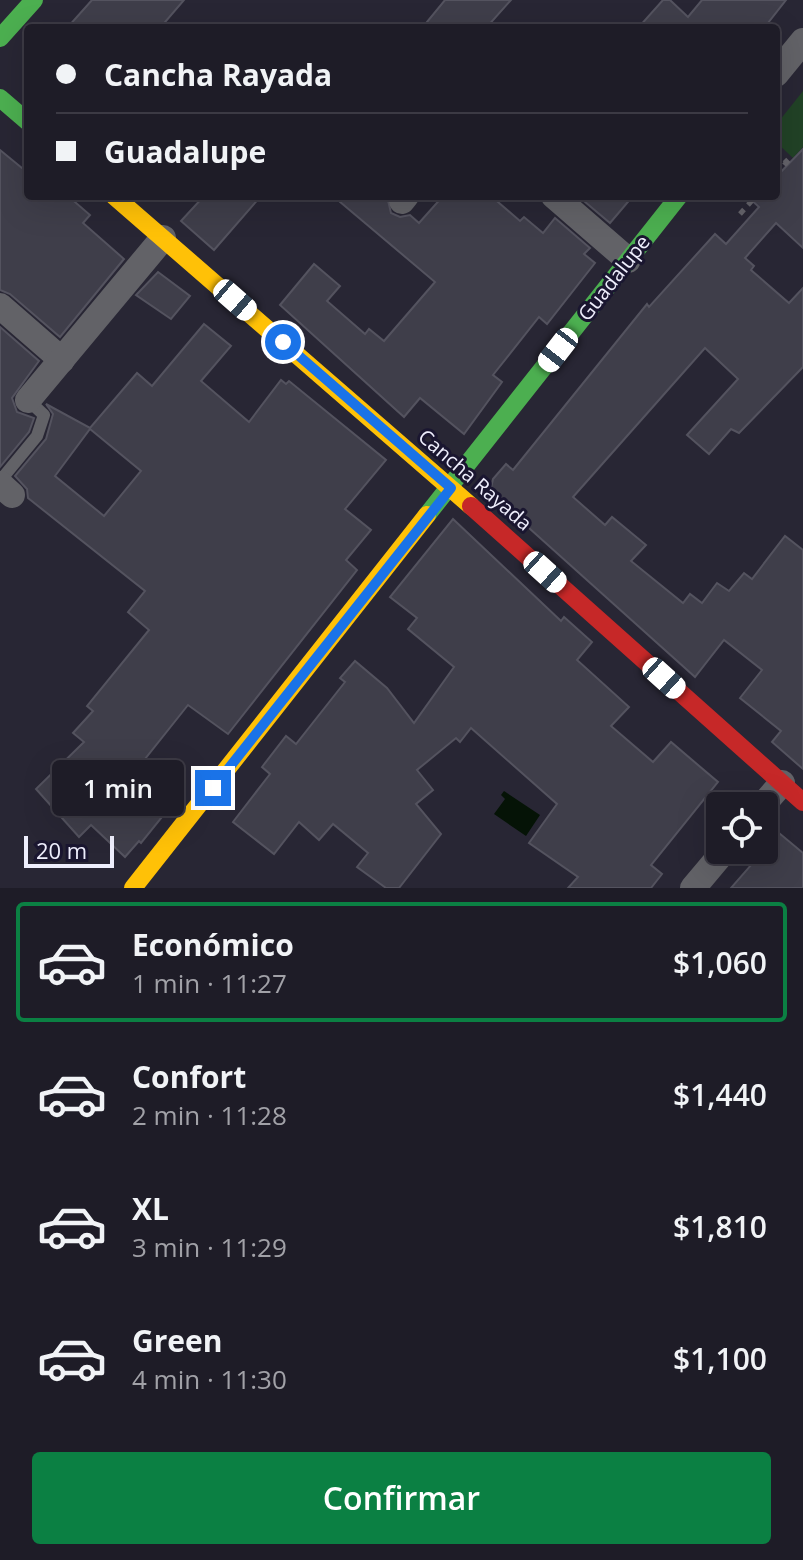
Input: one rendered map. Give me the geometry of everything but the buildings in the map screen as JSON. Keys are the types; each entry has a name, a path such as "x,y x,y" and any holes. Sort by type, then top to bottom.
{"main road":[{"path":"0,38 34,0"},
{"path":"0,98 24,119"},
{"name":"Cancha Rayada","path":"119,200 451,488 803,802"},
{"name":"Guadalupe","path":"133,888 676,200"}],"street":[{"path":"780,69 803,41"},
{"path":"559,200 628,260"},
{"path":"28,400 163,238"},
{"path":"0,306 62,360"},
{"path":"774,792 782,783"},
{"path":"693,888 713,864"}],"lane":[{"path":"4,486 37,436 44,415 28,400"}],"path":[{"path":"780,155 788,163 780,170"},
{"path":"740,214 752,200"}],"green space":[{"path":"803,91 803,147 793,158 780,146 780,120"}],"shaded area":[{"path":"504,791 540,815 526,836 494,814 505,799 501,795"}],"traffic: fast":[{"path":"0,38 34,0"},
{"path":"0,98 24,119"},
{"path":"427,515 676,200"}],"traffic: slow":[{"path":"119,200 471,506"},
{"path":"133,888 427,515"}],"traffic: jam":[{"path":"471,506 803,802"}],"route":[{"path":"213,788 451,488 283,342"}]}
